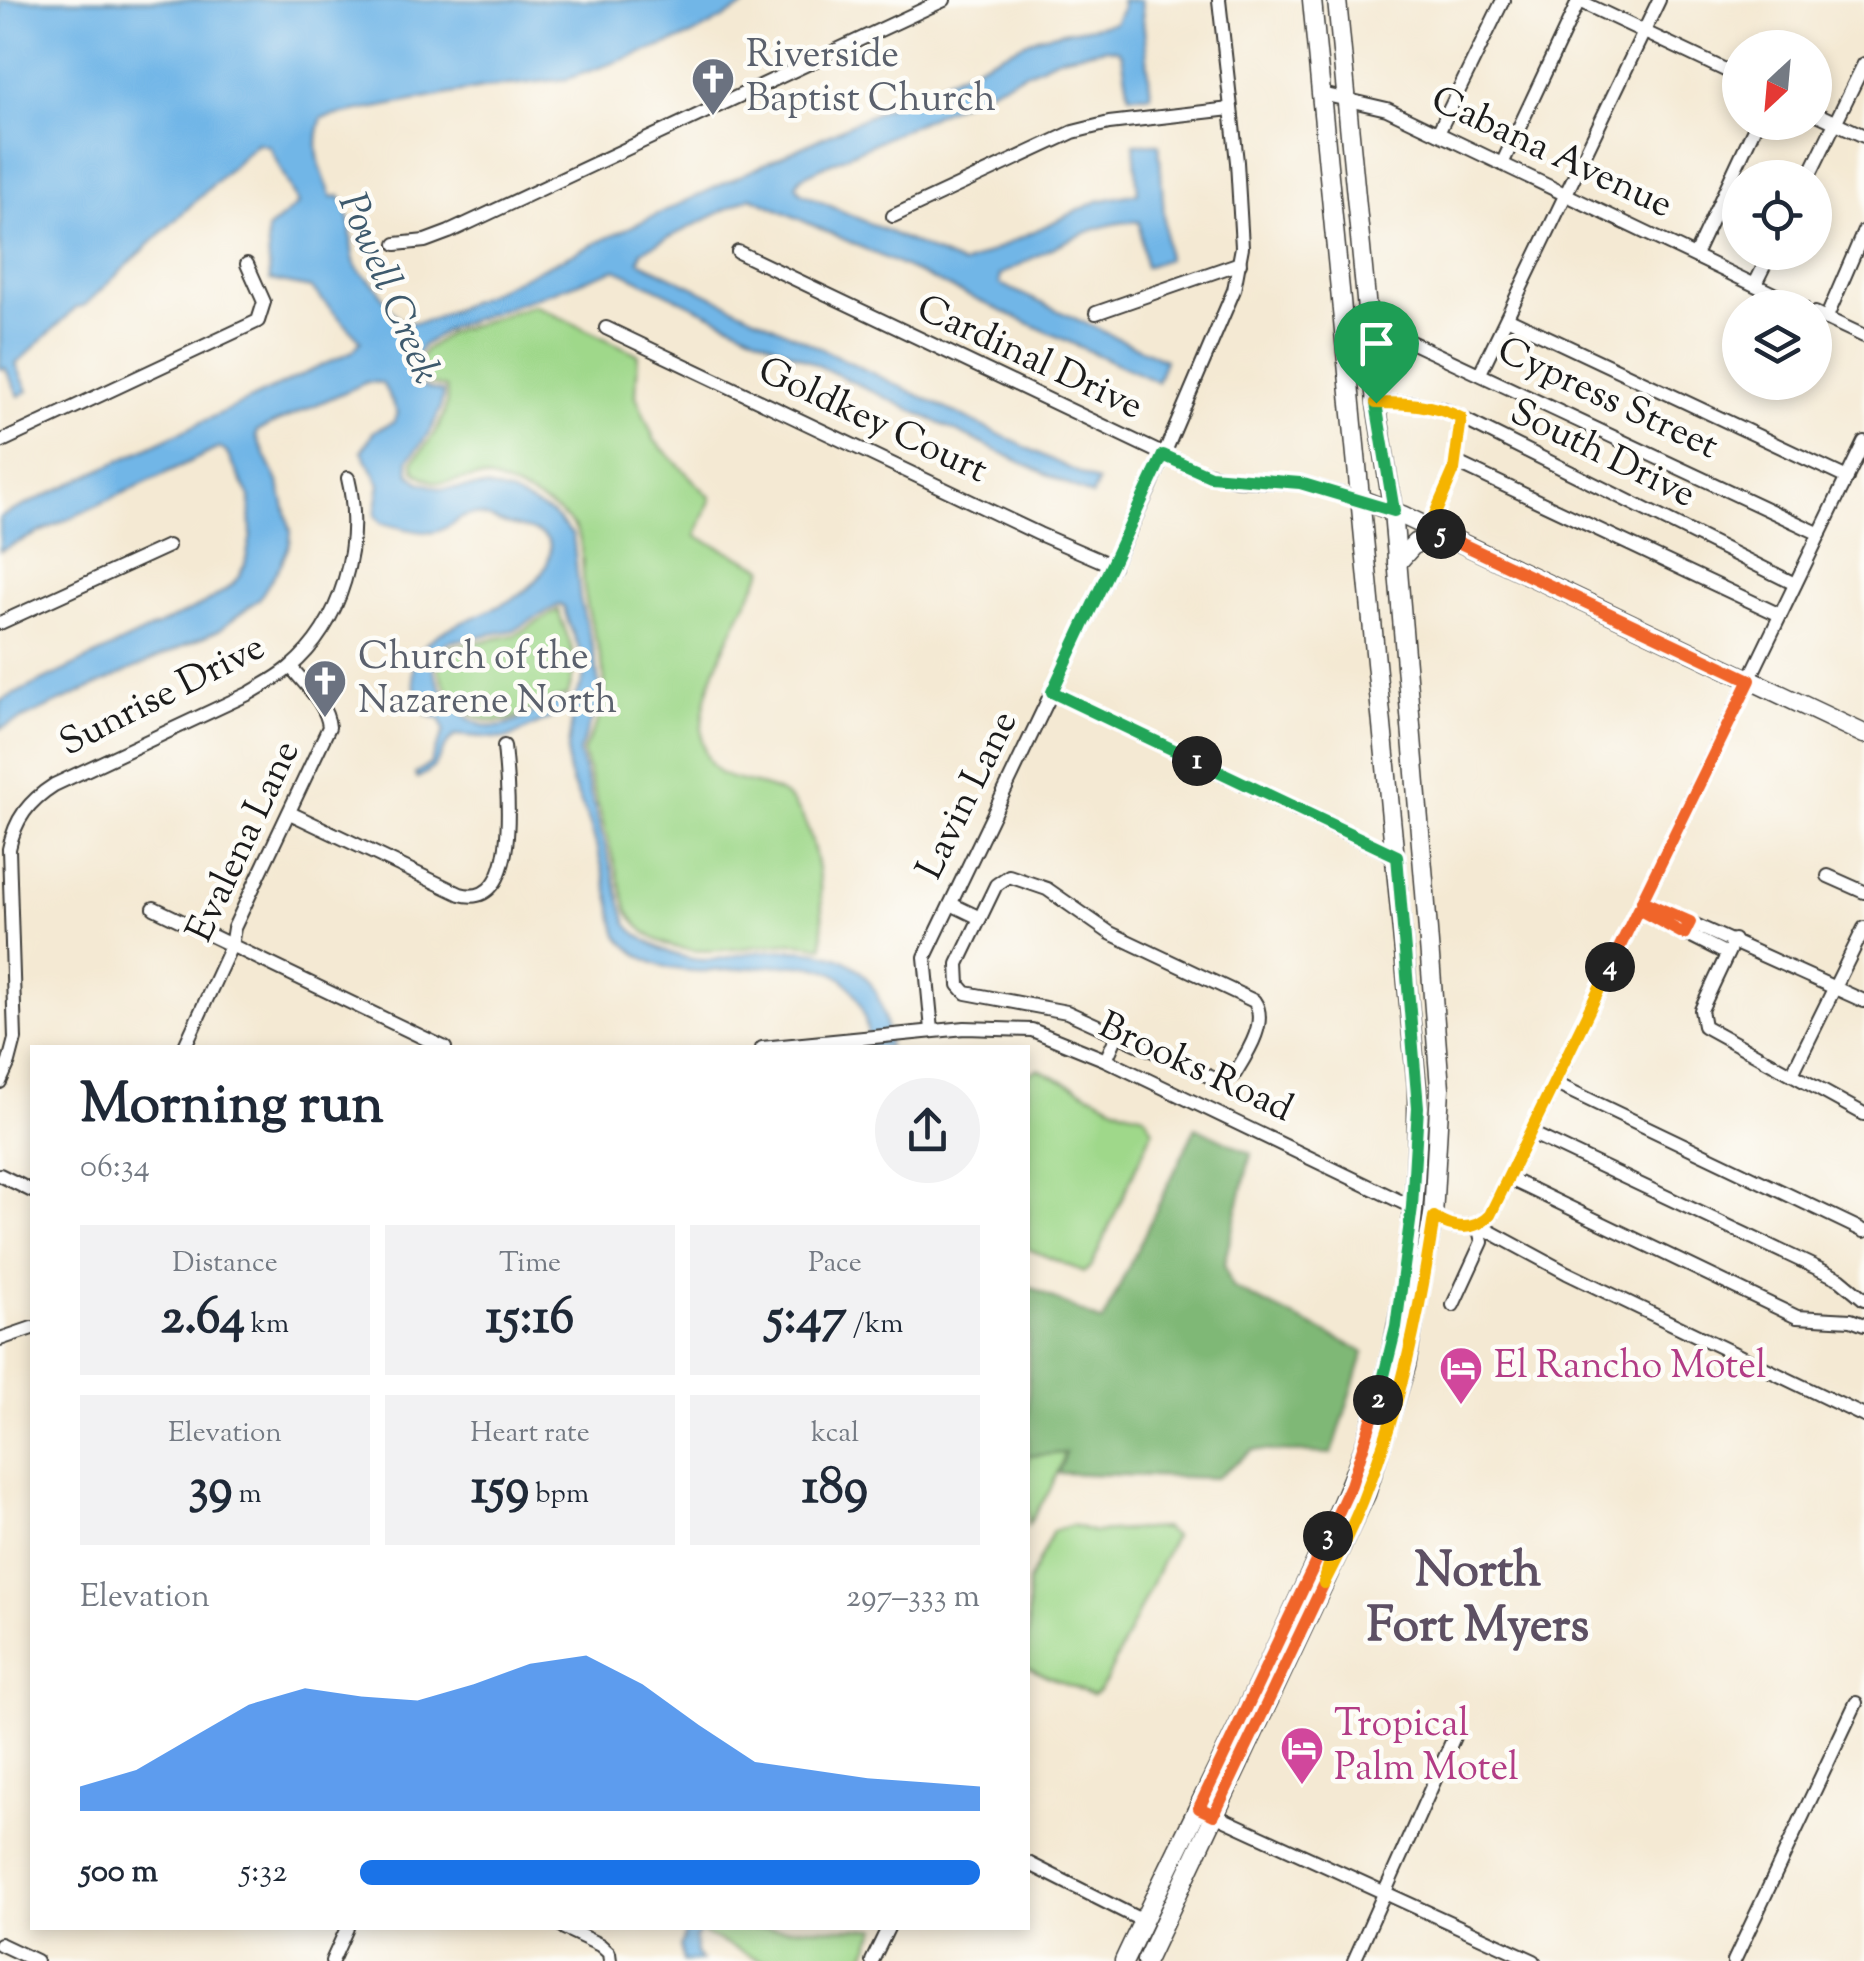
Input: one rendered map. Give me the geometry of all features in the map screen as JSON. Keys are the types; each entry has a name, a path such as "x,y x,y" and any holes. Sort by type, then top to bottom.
{"main road":[{"path":"1124,1961 1324,1583 1350,1503 1351,1485 1375,1414 1396,1327 1412,1207 1417,1087 1312,0"},
{"path":"1146,1961 1206,1812 1338,1535 1366,1494 1406,1366 1434,1217 1440,1088 1425,892 1394,511 1376,403 1337,0"},
{"path":"1362,500 1394,511 1864,734"},
{"path":"1397,564 1415,544 1450,538"},
{"path":"1397,856 1413,870 1425,892"},
{"path":"1414,1164 1422,1200 1434,1217"},
{"path":"1412,1207 1421,1224 1428,1256"}],"street":[{"path":"396,244 449,232 944,0"},
{"name":"Lavin Lane","path":"932,1030 925,956 1113,566 1234,290 1240,263 1237,162 1219,0"},
{"path":"1438,132 1504,0"},
{"path":"1502,164 1578,0 1722,68"},
{"path":"1480,373 1659,0"},
{"path":"1817,160 1864,64"},
{"name":"Cabana Avenue","path":"1322,94 1380,106 1767,290"},
{"path":"893,216 1073,132 1109,123 1230,109"},
{"path":"1832,121 1864,136"},
{"path":"1694,255 1748,140"},
{"path":"1832,294 1864,230"},
{"name":"Cardinal Drive","path":"738,252 1210,476 1286,481 1362,500"},
{"path":"1096,314 1240,263"},
{"path":"0,442 252,325 263,315 264,302 247,264"},
{"path":"1755,284 1762,270"},
{"path":"1507,318 1846,478"},
{"path":"1832,321 1864,336"},
{"name":"Cypress Street","path":"1368,322 1820,534"},
{"name":"Goldkey Court","path":"606,328 1113,566"},
{"name":"South Drive","path":"1376,403 1412,403 1442,409 1794,584"},
{"path":"1429,528 1451,480 1461,418"},
{"path":"1478,1226 1490,1215 1531,1133 1864,442"},
{"path":"1456,462 1780,615"},
{"name":"Sunrise Drive","path":"0,1082 15,1039 9,848 18,819 27,806 54,785 250,693 290,667 320,632 345,578 352,541 348,478"},
{"path":"0,623 168,546"},
{"name":"Evalena Lane","path":"185,1045 230,946 234,928 329,727 322,706 290,667"},
{"path":"1052,692 1397,856"},
{"path":"290,813 460,894 483,895 497,876 509,827 504,746"},
{"path":"1016,876 1047,890 1110,933 1254,1002 1261,1016 1238,1069 1222,1081 1118,1034 1043,1005 966,993 959,985 958,964 1001,879 1016,876"},
{"path":"1828,876 1864,892"},
{"path":"950,904 980,918"},
{"path":"1640,905 1687,928 1727,954"},
{"path":"154,908 439,1045"},
{"path":"1687,928 1734,940 1864,1001"},
{"path":"1792,1074 1864,928"},
{"path":"1734,940 1701,1010 1701,1021 1708,1030 1864,1114"},
{"name":"Brooks Road","path":"787,1045 932,1030 1003,1026 1032,1030 1106,1060 1412,1207"},
{"path":"1106,1060 1118,1034"},
{"path":"1554,1084 1864,1230"},
{"path":"1531,1133 1840,1279 1864,1300"},
{"path":"0,1176 30,1190"},
{"path":"1508,1178 1797,1317 1851,1320 1864,1325"},
{"path":"1434,1217 1456,1227 1478,1226 1567,1274 1864,1416"},
{"path":"1453,1305 1482,1242 1478,1226"},
{"path":"0,1340 30,1329"},
{"path":"1734,1961 1856,1703"},
{"path":"1354,1961 1458,1728"},
{"path":"1206,1812 1534,1961"},
{"path":"1030,1864 1143,1921"},
{"path":"333,1961 346,1930"},
{"path":"568,1930 600,1945 609,1953 610,1961"},
{"path":"872,1961 887,1930"},
{"path":"0,1944 36,1961"}],"green space":[{"path":"534,305 638,354 636,396 655,441 711,498 696,536 764,568 714,673 702,731 706,755 721,774 780,792 807,826 817,867 823,947 791,943 702,951 661,942 643,930 628,912 583,752 600,717 605,694 585,595 578,534 553,509 494,480 434,482 414,470 413,461 438,427 447,398 446,388 416,380 414,372 425,350 451,332"},
{"path":"558,610 574,659 568,695 501,721 479,718 461,706 438,668 449,647 515,635"},
{"path":"1038,1069 1124,1110 1145,1115 1153,1130 1091,1267 1084,1272 1030,1250 1030,1073"},
{"path":"1196,1127 1251,1154 1224,1264 1232,1287 1364,1352 1332,1454 1253,1450 1216,1478 1058,1473 1066,1453 1030,1456 1030,1287 1102,1322"},
{"path":"1066,1453 1049,1492 1030,1522 1030,1456"},
{"path":"1072,1525 1094,1532 1163,1528 1174,1536 1106,1681 1092,1695 1030,1669 1030,1578 1053,1531"},
{"path":"707,1930 876,1930 862,1961 762,1961 704,1934"}],"water":[{"path":"0,0 756,0 691,36 567,79 482,88 322,118 318,158 332,197 340,196 345,206 356,266 376,286 393,314 411,323 433,319 1040,36 1115,23 1121,0 1141,0 1151,95 1129,95 1118,50 1107,48 1060,57 801,177 796,185 801,193 963,265 1098,201 1138,193 1134,144 1159,144 1167,259 1145,267 1139,222 1122,223 1086,232 1000,275 1000,284 1165,360 1157,382 751,197 642,251 639,261 1098,482 1092,496 616,269 449,328 422,346 408,373 412,384 443,392 436,420 408,460 409,473 419,482 442,489 488,487 512,494 552,514 573,535 580,600 601,696 579,752 627,924 651,943 693,959 803,950 846,961 863,974 876,992 888,1045 869,1045 859,1002 839,976 812,966 705,971 669,968 636,953 622,941 593,834 568,768 572,715 563,712 506,739 456,735 433,768 417,778 415,774 430,764 444,731 441,720 426,714 413,681 417,656 432,639 510,601 533,584 550,551 549,543 539,533 478,515 469,515 434,532 381,523 375,515 380,484 362,451 374,431 394,422 398,413 382,383 367,382 257,431 279,484 291,532 281,564 259,599 219,630 0,729 0,701 206,603 232,585 245,564 251,535 250,497 226,452 219,448 0,551 0,517 353,351 361,341 311,288 270,280 267,230 298,204 269,146 257,143 85,305 76,308 16,364 28,391 19,396 5,368 0,369","holes":["559,605 564,607 584,664 581,686 573,699 494,727 470,719 443,691 433,668 438,652 447,642 514,630"]},
{"path":"686,1930 701,1930 695,1938 696,1954 701,1961 683,1961 680,1946"}],"place":[{"name":"Riverside Baptist Church","path":"713,117"},
{"name":"Church of the Nazarene North","path":"325,719"},
{"name":"El Rancho Motel","path":"1461,1406"},
{"name":"Tropical Palm Motel","path":"1302,1786"}],"district":[{"name":"North Fort Myers","path":"1478,1600"}],"route":[{"path":"1376,403 1394,511 1300,483 1210,476 1163,455 1052,692 1397,856 1418,1107 1412,1207 1396,1327 1375,1414 1351,1485 1328,1535 1332,1553 1324,1583 1214,1815 1199,1808 1328,1535 1332,1544 1332,1553 1324,1583 1366,1494 1406,1366 1434,1217 1448,1225 1465,1227 1478,1226 1490,1215 1638,909 1684,934 1690,922 1642,901 1750,680 1429,528 1454,470 1461,418 1442,409 1412,403 1376,403"}],"water label":[{"name":"Powell Creek","path":"387,289"}]}
